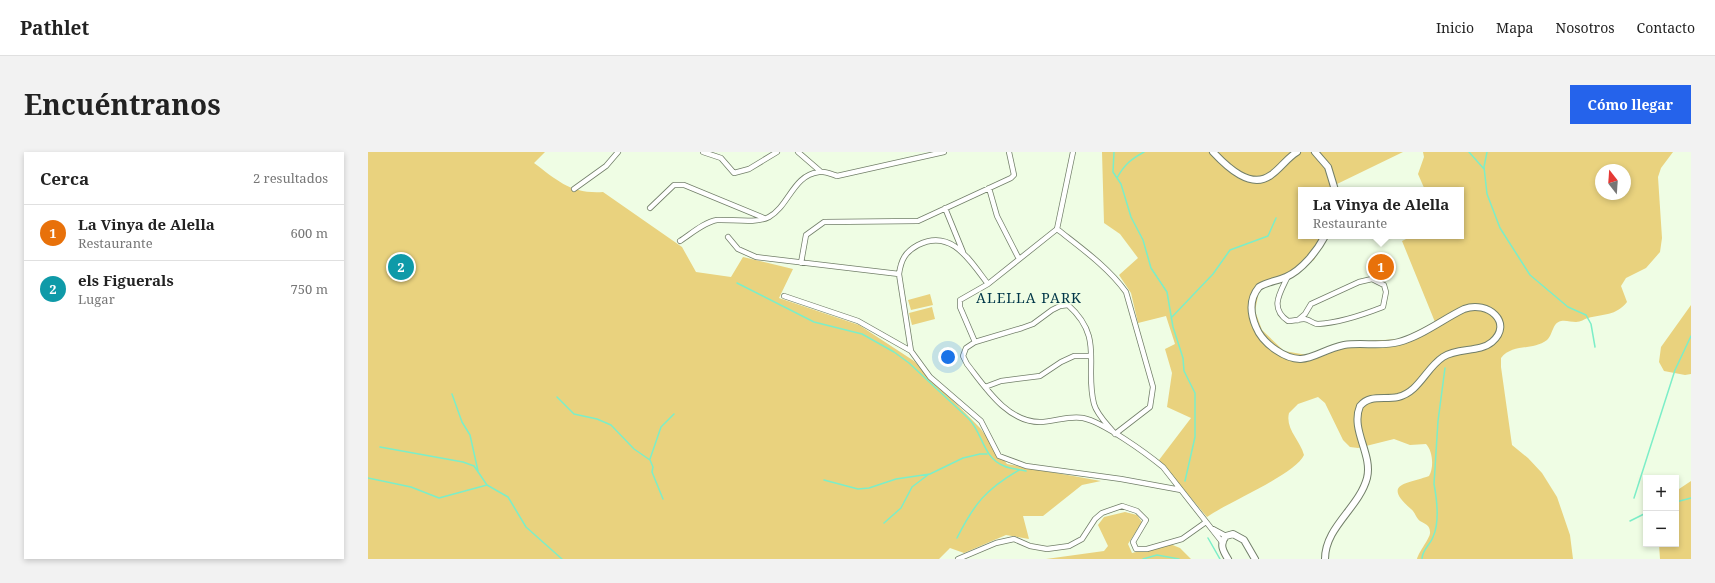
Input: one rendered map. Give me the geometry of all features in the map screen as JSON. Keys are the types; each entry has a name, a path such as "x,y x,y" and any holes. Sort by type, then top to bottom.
{"main road":[{"path":"1213,152 1232,170 1248,178 1259,180 1272,174 1297,152"},
{"path":"1315,152 1328,167 1334,187"},
{"path":"1323,239 1315,252 1288,276 1259,287 1253,296 1251,307 1254,321 1262,338 1285,356 1294,360 1310,358 1341,346 1356,343 1398,342 1469,307 1479,306 1489,309 1496,315 1499,322 1499,331 1491,343 1479,348 1447,354 1436,361 1414,388 1405,394 1391,398 1371,399 1360,406 1357,419 1367,462 1367,479 1362,490 1329,540 1325,559"},
{"path":"1228,559 1222,549 1222,542 1226,536 1233,534 1241,537 1248,545 1255,559"}],"street":[{"path":"574,189 606,166 618,152"},
{"path":"703,152 721,158 734,173 749,169 777,152"},
{"path":"798,152 820,171 837,176 944,152"},
{"path":"801,263 806,235 824,222 918,221 1011,178 1014,175 1009,152"},
{"path":"975,342 960,307 960,300 988,284 1057,229 1072,152"},
{"path":"680,241 702,226 716,220 766,219 776,213 798,181 820,171"},
{"path":"650,208 674,185 684,185 766,219"},
{"path":"989,188 997,216 1019,259"},
{"path":"945,208 963,252 988,284"},
{"path":"1057,229 1095,260 1120,283 1126,292 1153,387 1150,407 1115,434"},
{"path":"728,237 738,249 756,256 801,263 898,274"},
{"path":"911,351 898,274 900,262 912,249 925,242 944,240 963,252"},
{"path":"1288,276 1277,304 1278,310 1288,321 1298,320 1304,319 1320,324 1383,307 1386,292 1384,285 1372,279 1358,282 1311,304 1305,314 1298,320"},
{"path":"784,296 858,321 911,351 930,377 981,420 999,456 1026,466 1120,478 1181,490"},
{"path":"1115,434 1100,415 1094,404 1090,342 1085,326 1077,313 1068,305 1060,306 1052,310 1032,324 975,342 966,348 963,356 985,387 997,401 1023,419 1040,422 1081,418 1090,420 1115,434 1132,443 1163,467 1222,542"},
{"path":"985,387 1007,380 1040,376 1061,362 1074,356 1091,356"},
{"path":"958,559 996,543 1014,539 1030,546 1047,549 1069,546 1082,539 1095,519 1102,513 1122,506 1138,511 1146,520 1133,542 1136,549 1147,549 1182,539 1206,522"},
{"path":"1211,528 1226,536"}],"shaded area":[{"path":"368,152 545,152 534,163 558,181 573,188 582,191 603,192 682,247 696,272 731,277 743,257 793,269 779,298 859,325 914,361 980,428 1007,464 1101,481 1082,485 1043,516 1023,516 1029,539 1006,535 964,553 950,548 939,559 368,559"},
{"path":"1102,152 1403,152 1337,184 1336,187 1298,187 1298,239 1325,239 1324,242 1314,260 1259,291 1255,311 1262,330 1284,351 1307,355 1349,342 1401,339 1435,322 1402,241 1406,239 1464,239 1464,187 1424,187 1418,174 1424,157 1423,152 1673,152 1661,168 1658,177 1662,238 1660,252 1646,268 1626,278 1621,286 1627,302 1623,307 1609,314 1588,318 1578,322 1558,322 1547,340 1536,345 1511,350 1501,358 1512,445 1528,458 1542,473 1557,497 1570,535 1573,559 1417,559 1429,537 1430,530 1427,525 1419,520 1402,500 1398,494 1398,489 1406,483 1429,476 1432,469 1432,460 1428,447 1426,444 1410,445 1394,439 1358,448 1350,447 1343,440 1325,403 1318,397 1298,404 1289,413 1289,424 1304,455 1298,463 1260,488 1207,517 1159,460 1191,418 1167,407 1172,373 1165,349 1175,344 1166,316 1138,323 1131,293 1119,275 1138,258 1120,234 1104,223"},
{"path":"930,294 933,305 911,310 908,300"},
{"path":"1691,305 1691,374 1685,375 1664,371 1659,362 1661,347"},
{"path":"932,307 935,319 912,325 909,313"},
{"path":"1691,481 1691,559 1660,559 1659,547 1679,547 1679,489"},
{"path":"1125,512 1137,515 1142,522 1128,544 1132,553 1170,544 1180,548 1191,559 1046,559 1104,551 1108,546 1098,525 1104,517"}],"waterway":[{"path":"1114,152 1113,172 1121,184 1131,217 1143,240 1151,268 1167,292 1173,327 1183,358 1184,371 1195,393 1195,437 1185,481"},
{"path":"1117,178 1122,169 1128,163 1144,152"},
{"path":"1469,152 1484,169"},
{"path":"1487,152 1484,167 1487,194 1500,228 1530,275 1568,307 1586,315 1591,324 1595,347"},
{"path":"1171,318 1213,274 1230,250 1268,236 1276,218"},
{"path":"737,283 814,322 862,334 894,352 909,363 969,419 974,425 987,452 997,462 1006,467 1026,471"},
{"path":"1634,498 1675,370 1691,336"},
{"path":"1422,559 1423,553 1432,540 1437,525 1437,504 1434,484 1438,421 1445,368"},
{"path":"452,394 462,422 470,435 478,471"},
{"path":"557,397 574,414 597,419 611,425 634,449 650,460 653,467 652,472 663,499"},
{"path":"650,459 661,427 674,414"},
{"path":"380,447 463,462 474,466 487,485"},
{"path":"824,480 858,489 869,488 896,479 930,474 963,458 987,454"},
{"path":"957,538 969,516 982,498 998,484 1019,470"},
{"path":"884,523 901,508 912,487 929,474"},
{"path":"368,478 411,487 439,498 487,485 508,497 526,527 562,559"},
{"path":"1679,501 1691,498"},
{"path":"1630,521 1643,514"},
{"path":"1208,538 1220,559"},
{"path":"1143,559 1157,555 1179,559"}],"place":[{"name":"els Figuerals","path":"401,267"},
{"name":"La Vinya de Alella","path":"1381,267"}],"district":[{"name":"ALELLA PARK","path":"1029,298"}]}
